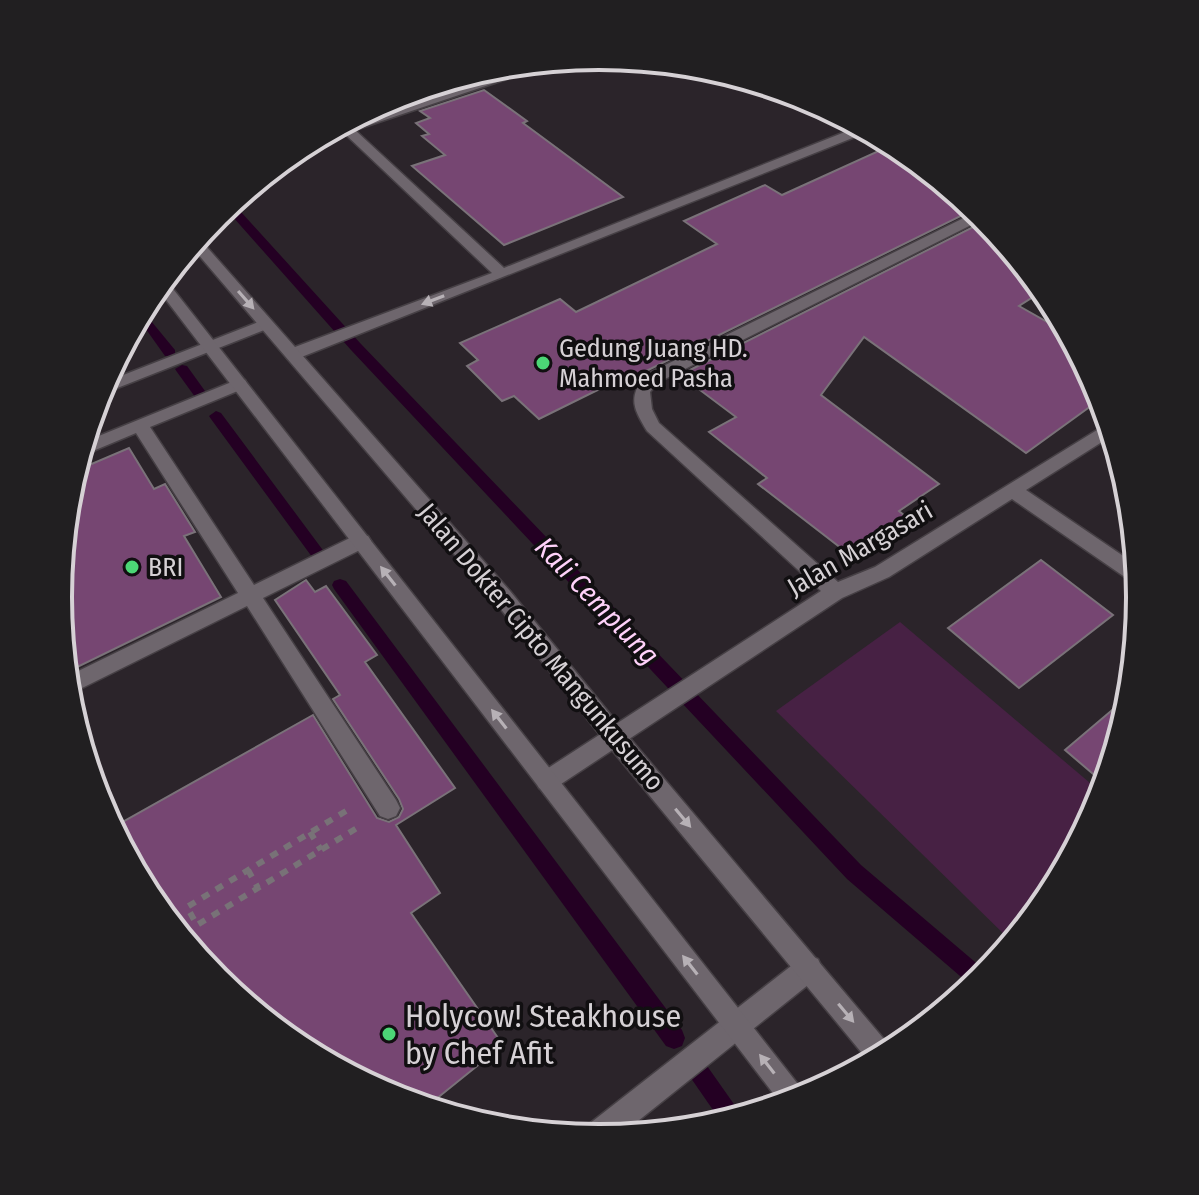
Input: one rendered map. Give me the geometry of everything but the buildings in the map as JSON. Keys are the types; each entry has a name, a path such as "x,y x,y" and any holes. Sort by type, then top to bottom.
{"street":[{"path":"392,112 471,86"},
{"path":"351,133 502,274"},
{"path":"293,354 851,134"},
{"path":"835,592 653,427 643,409 642,391 651,379 968,221"},
{"name":"Jalan Dokter Cipto Mangunkusumo","path":"203,250 503,597 615,737 875,1047"},
{"path":"169,293 788,1090"},
{"path":"117,384 266,324"},
{"path":"95,444 239,384"},
{"path":"140,425 383,800"},
{"name":"Jalan Margasari","path":"547,781 835,592 882,572 1101,434"},
{"path":"1012,490 1126,568"},
{"path":"79,680 361,541"},
{"path":"611,1125 809,968"}],"path":[{"path":"383,800 321,850 197,925 187,907 310,832 383,800"},
{"path":"310,832 321,850"},
{"path":"248,870 258,888"}],"shaded area":[{"path":"900,622 1092,785 1073,831 1056,861 1005,935 776,711"}],"waterway":[{"name":"Kali Cemplung","path":"238,215 356,347 854,872 971,971"},
{"path":"149,324 170,353"},
{"path":"182,369 203,398"},
{"path":"216,416 320,557"},
{"path":"340,585 674,1038"},
{"path":"697,1071 725,1110"}],"place":[{"name":"Gedung Juang HD. Mahmoed Pasha","path":"543,363"},
{"name":"BRI","path":"132,567"},
{"name":"Holycow! Steakhouse by Chef Afit","path":"389,1034"}]}
